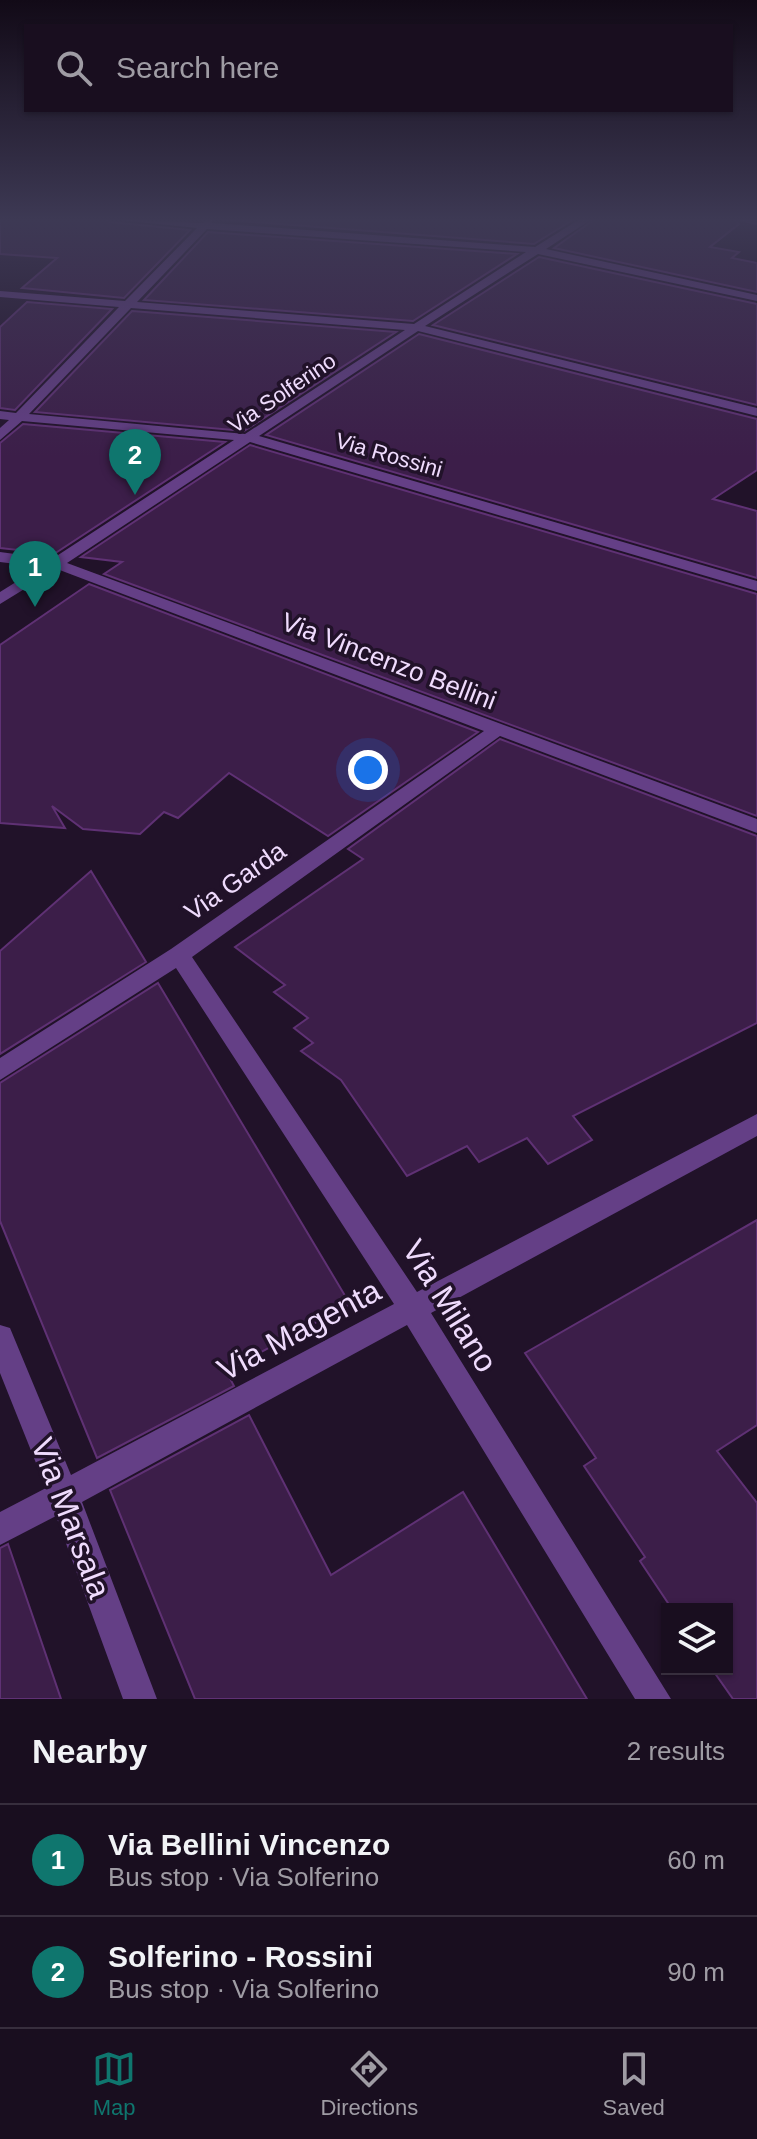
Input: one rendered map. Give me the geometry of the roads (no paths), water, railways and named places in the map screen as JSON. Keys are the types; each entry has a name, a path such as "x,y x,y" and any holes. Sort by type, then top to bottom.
{"street":[{"path":"56,298 415,327 757,412"},
{"path":"0,436 135,298"},
{"name":"Via Solferino","path":"0,599 251,438 460,298"},
{"name":"Via Rossini","path":"0,415 251,438 757,586"},
{"name":"Via Vincenzo Bellini","path":"0,557 56,564 757,826"},
{"name":"Via Garda","path":"0,1070 179,955 497,730"},
{"name":"Via Milano","path":"179,955 412,1308 654,1699"},
{"name":"Via Magenta","path":"0,1529 757,1124"},
{"name":"Via Marsala","path":"0,1338 64,1495 140,1699"}],"place":[{"name":"Solferino - Rossini","path":"135,495"},
{"name":"Via Bellini Vincenzo","path":"35,607"}]}
